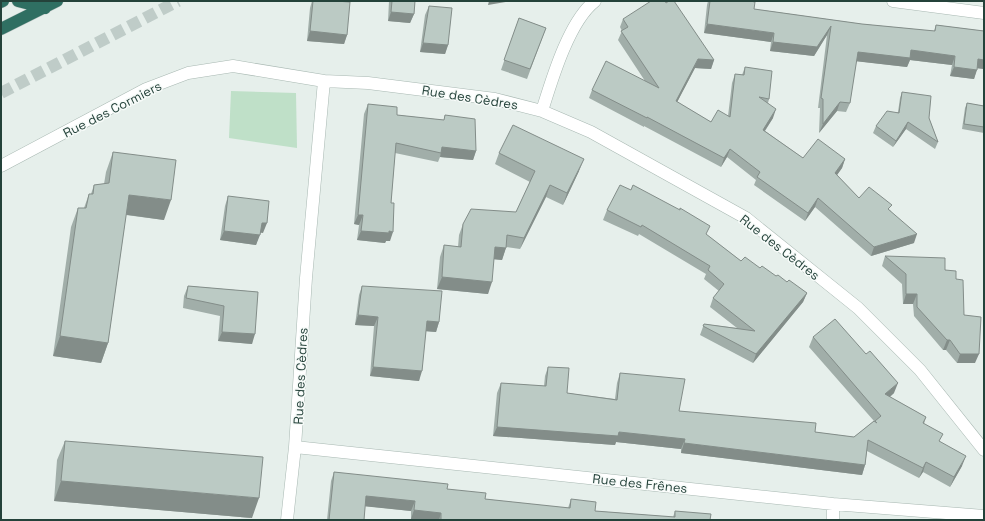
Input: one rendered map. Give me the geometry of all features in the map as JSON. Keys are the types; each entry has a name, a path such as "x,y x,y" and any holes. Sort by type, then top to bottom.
{"highway":[{"path":"18,1 44,8"},
{"path":"1,29 57,1"}],"street":[{"path":"542,111 557,65 579,18 595,1"},
{"path":"893,1 984,13"},
{"name":"Rue des Cormiers","path":"1,166 146,89 188,73 233,66 324,81"},
{"name":"Rue des Cèdres","path":"287,520 295,447 306,278 324,81 368,83 460,93 495,99 542,111 591,132 746,218 858,308 920,370 984,450"},
{"name":"Rue des Frênes","path":"295,447 833,504 984,516"},
{"path":"833,504 833,520"}],"green space":[{"path":"231,91 296,93 297,148 229,138"}],"building":[{"path":"313,1 350,2 347,35 310,31"},
{"path":"392,1 415,1 414,14 391,12"},
{"path":"651,1 665,1 666,3 669,1 674,1 714,60 698,59 676,101 711,122 718,110 730,117 735,74 744,75 745,67 772,71 769,99 759,97 776,109 763,130 803,158 818,139 845,159 835,173 859,198 869,187 892,205 888,209 917,234 874,247 818,198 808,213 757,177 760,172 730,149 724,158 592,90 606,61 659,88 621,31 628,27 623,19"},
{"path":"710,1 750,1 755,2 754,9 862,24 935,31 936,25 984,31 984,60 978,59 977,70 954,67 955,56 911,50 910,58 858,52 850,103 840,102 823,124 823,99 821,98 831,26 817,47 773,42 774,33 707,24"},
{"path":"429,6 452,8 448,45 423,43"},
{"path":"519,18 546,28 530,69 504,60"},
{"path":"902,92 931,96 929,118 938,142 908,122 896,141 876,126 887,111 899,113"},
{"path":"967,103 984,106 984,127 964,124"},
{"path":"368,104 397,107 397,115 444,120 445,115 475,119 476,151 442,147 441,153 396,143 391,203 394,203 393,232 389,231 389,233 361,231 363,215 358,215"},
{"path":"513,125 584,159 567,193 550,185 524,238 507,235 506,248 495,247 492,282 442,277 444,245 461,247 463,224 471,209 516,212 535,171 499,153"},
{"path":"113,152 176,160 171,200 129,195 108,343 60,336 78,208 86,208 89,194 93,194 94,185 109,183"},
{"path":"620,185 631,190 633,185 680,210 680,208 710,226 706,234 741,261 745,257 760,268 762,266 787,282 789,280 807,293 756,354 703,326 704,324 755,331 713,298 724,284 708,270 710,266 642,225 641,227 607,210"},
{"path":"228,196 269,201 267,223 262,223 260,235 224,231"},
{"path":"885,256 945,258 945,270 956,271 956,279 963,280 964,315 981,317 979,354 960,354 950,340 947,340 917,307 917,294 906,294 906,274"},
{"path":"188,286 258,292 255,334 222,332 224,306 186,298"},
{"path":"362,286 442,291 439,322 427,321 422,371 373,367 378,317 358,315"},
{"path":"835,319 866,354 870,351 898,383 885,394 926,417 923,423 943,434 939,441 966,456 954,477 926,462 923,468 868,440 865,465 684,443 685,439 619,432 618,436 497,427 501,383 546,386 548,367 569,368 567,393 617,400 620,373 685,379 679,411 816,423 815,432 854,437 874,421 877,423 875,421 881,416 813,337"},
{"path":"65,441 263,457 259,498 61,481"},
{"path":"334,472 448,484 447,489 486,493 485,499 570,508 571,499 596,502 595,511 675,517 675,511 711,514 710,520 441,520 441,513 414,510 415,501 366,496 364,520 329,520"}],"tunnel":[{"path":"1,93 178,1"}]}
